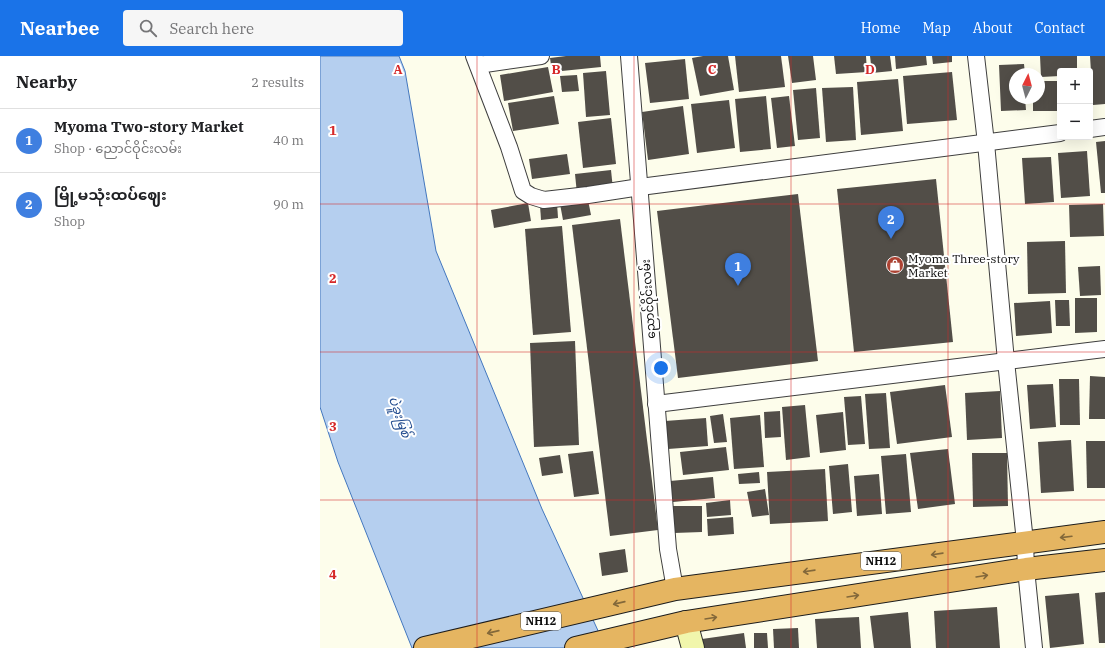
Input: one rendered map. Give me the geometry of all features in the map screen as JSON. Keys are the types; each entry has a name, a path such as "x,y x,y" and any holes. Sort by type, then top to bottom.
{"highway":[{"name":"NH12","path":"424,648 666,592 1105,532"},
{"path":"576,648 686,622 1026,569 1105,560"}],"street":[{"path":"542,56 476,60 524,191 531,196 544,200 1057,133"},
{"name":"ညောင်ဝိုင်းလမ်း","path":"629,56 668,549 666,592"},
{"path":"976,56 986,143 1034,648"},
{"path":"1093,129 1105,127"},
{"path":"656,404 1105,349"},
{"path":"686,622 693,648"}],"water":[{"name":"ပဲခူးမြစ်","path":"320,56 399,56 405,71 436,251 542,509 606,648 412,648 338,462 320,407"}],"building":[{"path":"566,56 600,56 601,67 552,72 550,58"},
{"path":"703,56 728,56 734,90 700,96 692,58"},
{"path":"735,56 781,56 785,87 739,92"},
{"path":"788,56 813,56 816,80 792,83"},
{"path":"834,56 866,56 867,72 836,74"},
{"path":"870,56 890,56 892,71 872,73"},
{"path":"895,56 926,56 927,65 896,69"},
{"path":"932,56 952,56 952,62 933,64"},
{"path":"1040,56 1077,56 1077,68 1057,68 1057,76 1045,77 1045,68 1041,68"},
{"path":"1090,56 1105,56 1105,104 1093,105 1093,68 1091,68"},
{"path":"685,59 689,99 650,103 645,63"},
{"path":"1024,64 1024,68 1009,68 1009,104 1026,104 1026,110 1001,111 999,65"},
{"path":"548,67 553,92 504,101 500,75"},
{"path":"606,71 610,115 586,117 583,73"},
{"path":"952,72 957,120 907,124 903,76"},
{"path":"577,75 579,91 562,92 560,76"},
{"path":"898,79 903,131 861,135 857,82"},
{"path":"1045,81 1057,81 1057,111 1033,111 1033,104 1045,104"},
{"path":"853,87 856,140 826,142 822,88"},
{"path":"816,88 820,138 798,140 793,90"},
{"path":"554,96 559,124 513,131 508,103"},
{"path":"766,96 771,149 740,152 735,99"},
{"path":"789,96 795,146 777,148 771,98"},
{"path":"729,100 735,148 697,153 691,104"},
{"path":"683,106 689,154 648,160 642,112"},
{"path":"611,118 616,164 583,168 578,122"},
{"path":"1105,141 1105,193 1101,193 1096,142"},
{"path":"1087,151 1090,196 1061,198 1058,153"},
{"path":"567,154 570,174 532,179 529,159"},
{"path":"1051,157 1054,202 1025,204 1022,158"},
{"path":"611,170 613,189 577,194 575,174"},
{"name":"Myoma Three-story Market","path":"936,179 953,342 854,352 837,189"},
{"path":"798,194 818,361 678,378 657,211"},
{"path":"588,200 591,215 563,220 560,204"},
{"path":"528,203 531,221 494,228 491,210"},
{"path":"557,203 558,218 541,220 540,205"},
{"path":"1103,204 1104,236 1070,237 1069,205"},
{"path":"620,219 658,530 610,536 572,225"},
{"path":"562,226 571,332 533,335 525,229"},
{"path":"1065,241 1066,293 1028,294 1027,242"},
{"path":"1100,266 1101,295 1080,296 1078,267"},
{"path":"1075,298 1097,298 1097,332 1075,333"},
{"path":"1055,300 1069,300 1070,326 1056,326"},
{"path":"1050,301 1052,333 1016,336 1014,303"},
{"path":"575,341 579,445 534,447 530,343"},
{"path":"1090,376 1105,377 1105,419 1089,419"},
{"path":"1059,379 1079,379 1080,425 1060,425"},
{"path":"1053,384 1056,427 1030,429 1027,385"},
{"path":"945,385 952,437 897,444 890,392"},
{"path":"1000,391 1002,438 967,440 965,393"},
{"path":"886,393 890,448 869,449 865,394"},
{"path":"861,396 865,444 848,445 844,397"},
{"path":"805,405 810,457 786,460 782,407"},
{"path":"780,411 781,437 765,438 764,412"},
{"path":"843,412 846,450 820,453 816,415"},
{"path":"723,414 727,442 714,443 710,416"},
{"path":"760,415 764,467 734,469 730,418"},
{"path":"706,418 708,446 668,449 665,421"},
{"path":"1071,440 1074,491 1041,493 1038,442"},
{"path":"1086,441 1105,441 1105,488 1087,488"},
{"path":"726,447 729,470 683,475 680,452"},
{"path":"948,449 955,504 918,509 910,453"},
{"path":"593,451 599,494 574,497 568,454"},
{"path":"972,453 1007,453 1008,506 973,507"},
{"path":"906,454 911,512 886,514 881,456"},
{"path":"560,455 563,473 542,476 539,458"},
{"path":"848,464 852,512 833,514 829,466"},
{"path":"825,469 828,521 770,524 767,472"},
{"path":"759,472 760,483 739,484 738,474"},
{"path":"879,474 882,514 857,516 854,476"},
{"path":"713,477 715,498 673,502 670,481"},
{"path":"765,489 769,515 752,517 747,492"},
{"path":"730,500 731,515 707,517 706,503"},
{"path":"673,506 702,506 702,532 674,533"},
{"path":"733,517 734,534 708,536 707,519"},
{"path":"625,549 628,572 602,576 599,553"},
{"path":"1105,592 1105,643 1099,643 1095,593"},
{"path":"1079,593 1084,644 1050,648 1045,596"},
{"path":"997,607 1000,648 936,648 934,611"},
{"path":"908,612 911,648 874,648 870,616"},
{"path":"859,617 861,648 817,648 815,619"},
{"path":"798,628 799,648 774,648 773,629"},
{"path":"744,633 746,648 703,648 702,639"},
{"path":"754,633 767,633 768,648 754,648"}],"place":[{"name":"မြို့မသုံးထပ်ဈေး","path":"891,239"},
{"name":"Myoma Three-story Market","path":"895,265"},
{"name":"Myoma Two-story Market","path":"738,286"}]}
